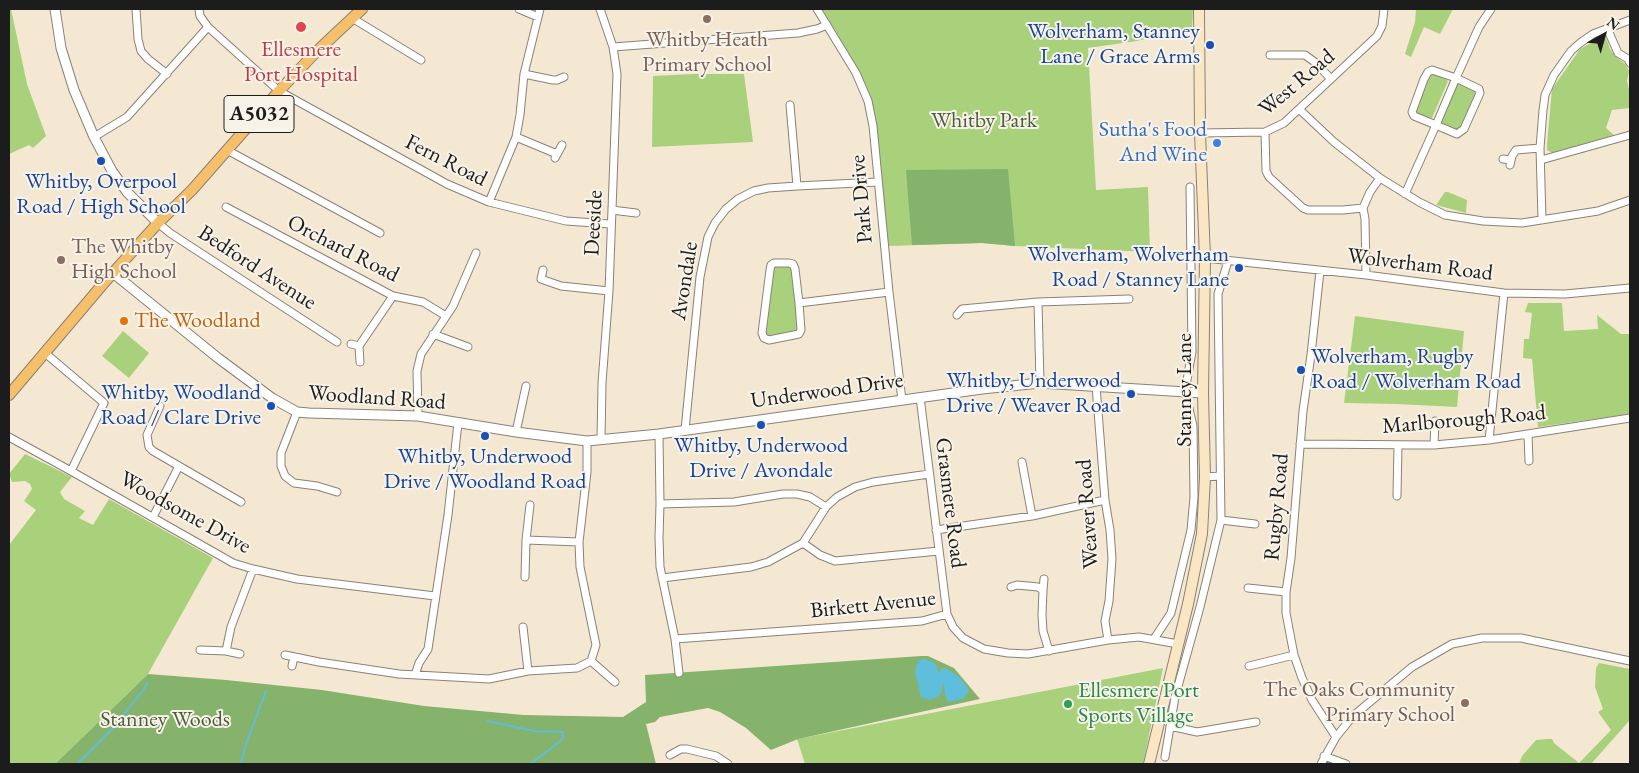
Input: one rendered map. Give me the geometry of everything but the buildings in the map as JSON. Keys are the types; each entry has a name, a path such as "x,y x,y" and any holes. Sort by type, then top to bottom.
{"main road":[{"name":"A5032","path":"9,395 158,223 192,190 314,54 362,9"},
{"name":"Stanney Lane","path":"1149,764 1188,604 1202,534 1205,477 1203,393 1205,258 1200,134 1199,9"}],"street":[{"path":"55,9 61,48 74,90 94,137 112,171 127,192 158,223"},
{"path":"136,9 138,39 141,50 148,59 167,74"},
{"path":"94,137 127,117 208,27 200,16 199,9"},
{"path":"518,9 538,17"},
{"path":"489,202 516,137 524,74 540,9"},
{"name":"Deeside","path":"600,9 613,48 617,74 601,440"},
{"name":"Park Drive","path":"817,9 856,73 868,102 873,126 889,292 902,400"},
{"name":"West Road","path":"1200,134 1265,132 1284,123 1377,36 1382,26 1384,9"},
{"path":"1405,194 1479,27 1491,9"},
{"path":"352,18 421,60"},
{"path":"1542,220 1540,148 1545,95 1554,75 1571,51 1593,34 1630,20"},
{"path":"613,48 798,33 817,30 826,25"},
{"name":"Fern Road","path":"208,27 279,91 446,184 489,202 566,221 610,224"},
{"path":"1607,28 1618,53 1629,59"},
{"path":"1270,55 1304,55 1316,63 1331,79"},
{"path":"1432,70 1456,78 1479,89 1480,93 1464,130 1457,134 1436,125 1414,116 1412,112 1419,90 1428,72 1432,70"},
{"path":"524,74 559,82"},
{"path":"790,105 798,186"},
{"path":"1299,109 1334,142 1380,178 1439,212 1466,219 1522,222 1598,211 1630,200"},
{"path":"1265,132 1266,171 1269,177 1303,208 1308,210 1363,208"},
{"path":"1541,160 1630,135"},
{"path":"516,137 556,156 562,145"},
{"path":"1503,159 1511,162 1516,150 1540,148"},
{"path":"227,150 380,233"},
{"path":"1366,275 1365,219 1363,208 1370,192 1380,178"},
{"name":"Avondale","path":"685,430 700,277 708,237 721,216 738,199 754,191 768,188 878,182"},
{"name":"Stanney Lane","path":"1154,639 1171,613 1191,530 1194,496 1192,426 1185,391 1192,352 1190,187"},
{"name":"Orchard Road","path":"226,207 394,296 424,302 446,316"},
{"path":"612,210 636,213"},
{"name":"Bedford Avenue","path":"158,223 170,233 337,342"},
{"path":"418,416 417,372 421,354 453,306 476,253"},
{"name":"Wolverham Road","path":"1205,258 1366,275 1504,293 1565,294 1630,288"},
{"path":"1165,757 1175,697 1200,607 1221,520 1218,294 1228,261"},
{"path":"774,263 793,264 799,303 801,330 799,334 769,340 764,338 762,333 770,270 774,263"},
{"path":"543,270 539,279 561,286 608,291"},
{"name":"Rugby Road","path":"1320,271 1311,355 1302,411 1286,592 1286,612 1294,655 1302,678 1312,700 1336,737"},
{"name":"Woodland Road","path":"113,274 218,358 272,398 297,412 418,416 458,423 448,515 428,649 419,663 415,675"},
{"path":"799,303 889,292"},
{"path":"1489,440 1504,293"},
{"path":"360,362 355,345 394,296"},
{"path":"959,310 1038,302 1129,299"},
{"path":"1038,302 1040,383"},
{"path":"433,334 468,347"},
{"path":"45,353 104,404 71,471"},
{"name":"Underwood Drive","path":"458,423 587,441 659,434 920,397 1040,383 1203,393"},
{"path":"516,432 526,386"},
{"name":"Weaver Road","path":"1096,386 1105,500 1112,559 1109,601 1105,621 1108,640"},
{"name":"Grasmere Road","path":"920,397 947,614"},
{"path":"160,406 147,435 147,441 153,451 241,502"},
{"path":"297,412 281,453 281,466 285,476 294,483 317,486 337,492"},
{"name":"Marlborough Road","path":"1300,444 1434,445 1489,440 1630,418"},
{"path":"1434,445 1436,421"},
{"path":"659,434 660,504 658,538 662,578 679,674"},
{"path":"1528,434 1529,461"},
{"name":"Woodsome Drive","path":"9,437 233,563 297,579 435,596"},
{"path":"285,655 376,671 415,675 489,678 528,671 577,668 591,660 596,645 580,567 580,542 587,472 587,441"},
{"path":"1397,496 1398,445"},
{"path":"1022,462 1032,516"},
{"path":"154,517 179,466"},
{"path":"662,578 759,566 803,543 826,507 855,487 873,482 929,474"},
{"path":"1205,477 1220,476"},
{"path":"660,504 734,502 783,494 797,494 810,497 826,507"},
{"path":"936,530 1032,516 1105,500"},
{"path":"525,577 526,540 530,505"},
{"path":"1221,520 1255,524"},
{"path":"526,540 580,542"},
{"path":"803,543 820,555 835,561 939,551"},
{"path":"226,651 232,627 253,569"},
{"path":"1044,579 1042,615 1049,651"},
{"path":"1011,587 1017,585 1038,587 1043,590"},
{"path":"1248,588 1286,592"},
{"path":"1188,604 1200,607"},
{"name":"Birkett Avenue","path":"674,639 922,621 947,614 957,633 984,649 1008,653 1028,654 1108,640 1139,637 1178,644"},
{"path":"522,627 528,671"},
{"path":"1321,764 1336,737 1353,716 1400,677 1432,654 1452,644 1482,638 1521,638 1630,661"},
{"path":"200,650 233,651 240,654"},
{"path":"1249,666 1294,655"},
{"path":"292,666 294,657"},
{"path":"591,660 615,682"},
{"path":"1170,726 1197,732 1256,722"},
{"path":"670,755 682,749 687,749 716,756 728,764"},
{"path":"1324,756 1346,764"}],"green space":[{"path":"9,9 11,9 27,84 46,136 33,148 29,145 9,154"},
{"name":"Whitby Park","path":"822,9 1193,9 1192,31 1173,32 1137,41 1088,48 1096,190 1148,187 1150,252 982,243 888,246 873,108 855,64"},
{"path":"1416,9 1453,9 1440,34 1424,27 1411,57 1405,54 1415,22"},
{"path":"1605,35 1610,49 1625,64 1629,71 1627,81 1630,93 1630,108 1612,110 1606,128 1614,135 1552,153 1547,150 1547,144 1552,89 1580,49"},
{"path":"1432,73 1448,81 1430,119 1416,113 1415,108 1429,75"},
{"path":"744,74 753,142 652,147 653,76"},
{"path":"1460,83 1478,91 1477,97 1459,132 1442,124 1442,120 1457,85"},
{"path":"1008,169 1015,246 982,243 912,245 906,170"},
{"path":"1445,192 1467,200 1466,213 1436,205"},
{"path":"776,265 792,267 798,327 797,332 770,338 766,335 765,330 772,274"},
{"path":"1528,303 1562,303 1564,331 1598,329 1597,315 1621,334 1630,334 1630,414 1538,427 1532,359 1523,358 1524,339 1529,339 1532,313 1525,312"},
{"path":"1355,316 1464,331 1457,407 1344,403"},
{"path":"123,331 149,353 129,378 102,356"},
{"path":"25,454 72,477 60,492 64,499 85,511 79,518 93,525 109,499 213,558 148,674 55,764 9,764 9,545 36,510 24,501 32,489 30,484 25,481 12,482 9,474"},
{"name":"Stanney Woods","path":"928,656 954,668 980,699 798,739 771,750 746,728 720,712 708,708 660,717 655,722 646,724 656,764 55,764 148,674 322,690 424,706 524,715 623,717 646,702 645,675"},
{"path":"1599,663 1630,669 1630,720 1591,764 1519,764 1522,756 1536,740 1547,739 1552,739 1554,743 1579,763 1611,730 1598,712 1603,709 1595,687 1596,668"},
{"name":"Ellesmere Port Sports Village","path":"1163,668 1143,764 805,764 797,739"}],"water":[{"path":"924,659 934,662 939,674 942,668 945,668 958,676 968,688 968,692 963,699 948,702 943,684 939,696 930,700 921,697 915,672 918,661"}],"waterway":[{"path":"77,764 113,728 147,683"},
{"path":"241,764 246,744 266,691"},
{"path":"487,721 534,731 563,732 563,739 530,764"}],"place":[{"name":"Whitby Heath Primary School","path":"707,19"},
{"name":"Ellesmere Port Hospital","path":"301,27"},
{"name":"Wolverham, Stanney Lane / Grace Arms","path":"1210,45"},
{"name":"Sutha's Food And Wine","path":"1217,143"},
{"name":"Whitby, Overpool Road / High School","path":"101,161"},
{"name":"The Whitby High School","path":"61,260"},
{"name":"Wolverham, Wolverham Road / Stanney Lane","path":"1239,268"},
{"name":"The Woodland","path":"124,321"},
{"name":"Wolverham, Rugby Road / Wolverham Road","path":"1301,370"},
{"name":"Whitby, Underwood Drive / Weaver Road","path":"1131,394"},
{"name":"Whitby, Woodland Road / Clare Drive","path":"271,406"},
{"name":"Whitby, Underwood Drive / Avondale","path":"761,425"},
{"name":"Whitby, Underwood Drive / Woodland Road","path":"485,436"},
{"name":"The Oaks Community Primary School","path":"1465,703"},
{"name":"Ellesmere Port Sports Village","path":"1068,704"}]}
